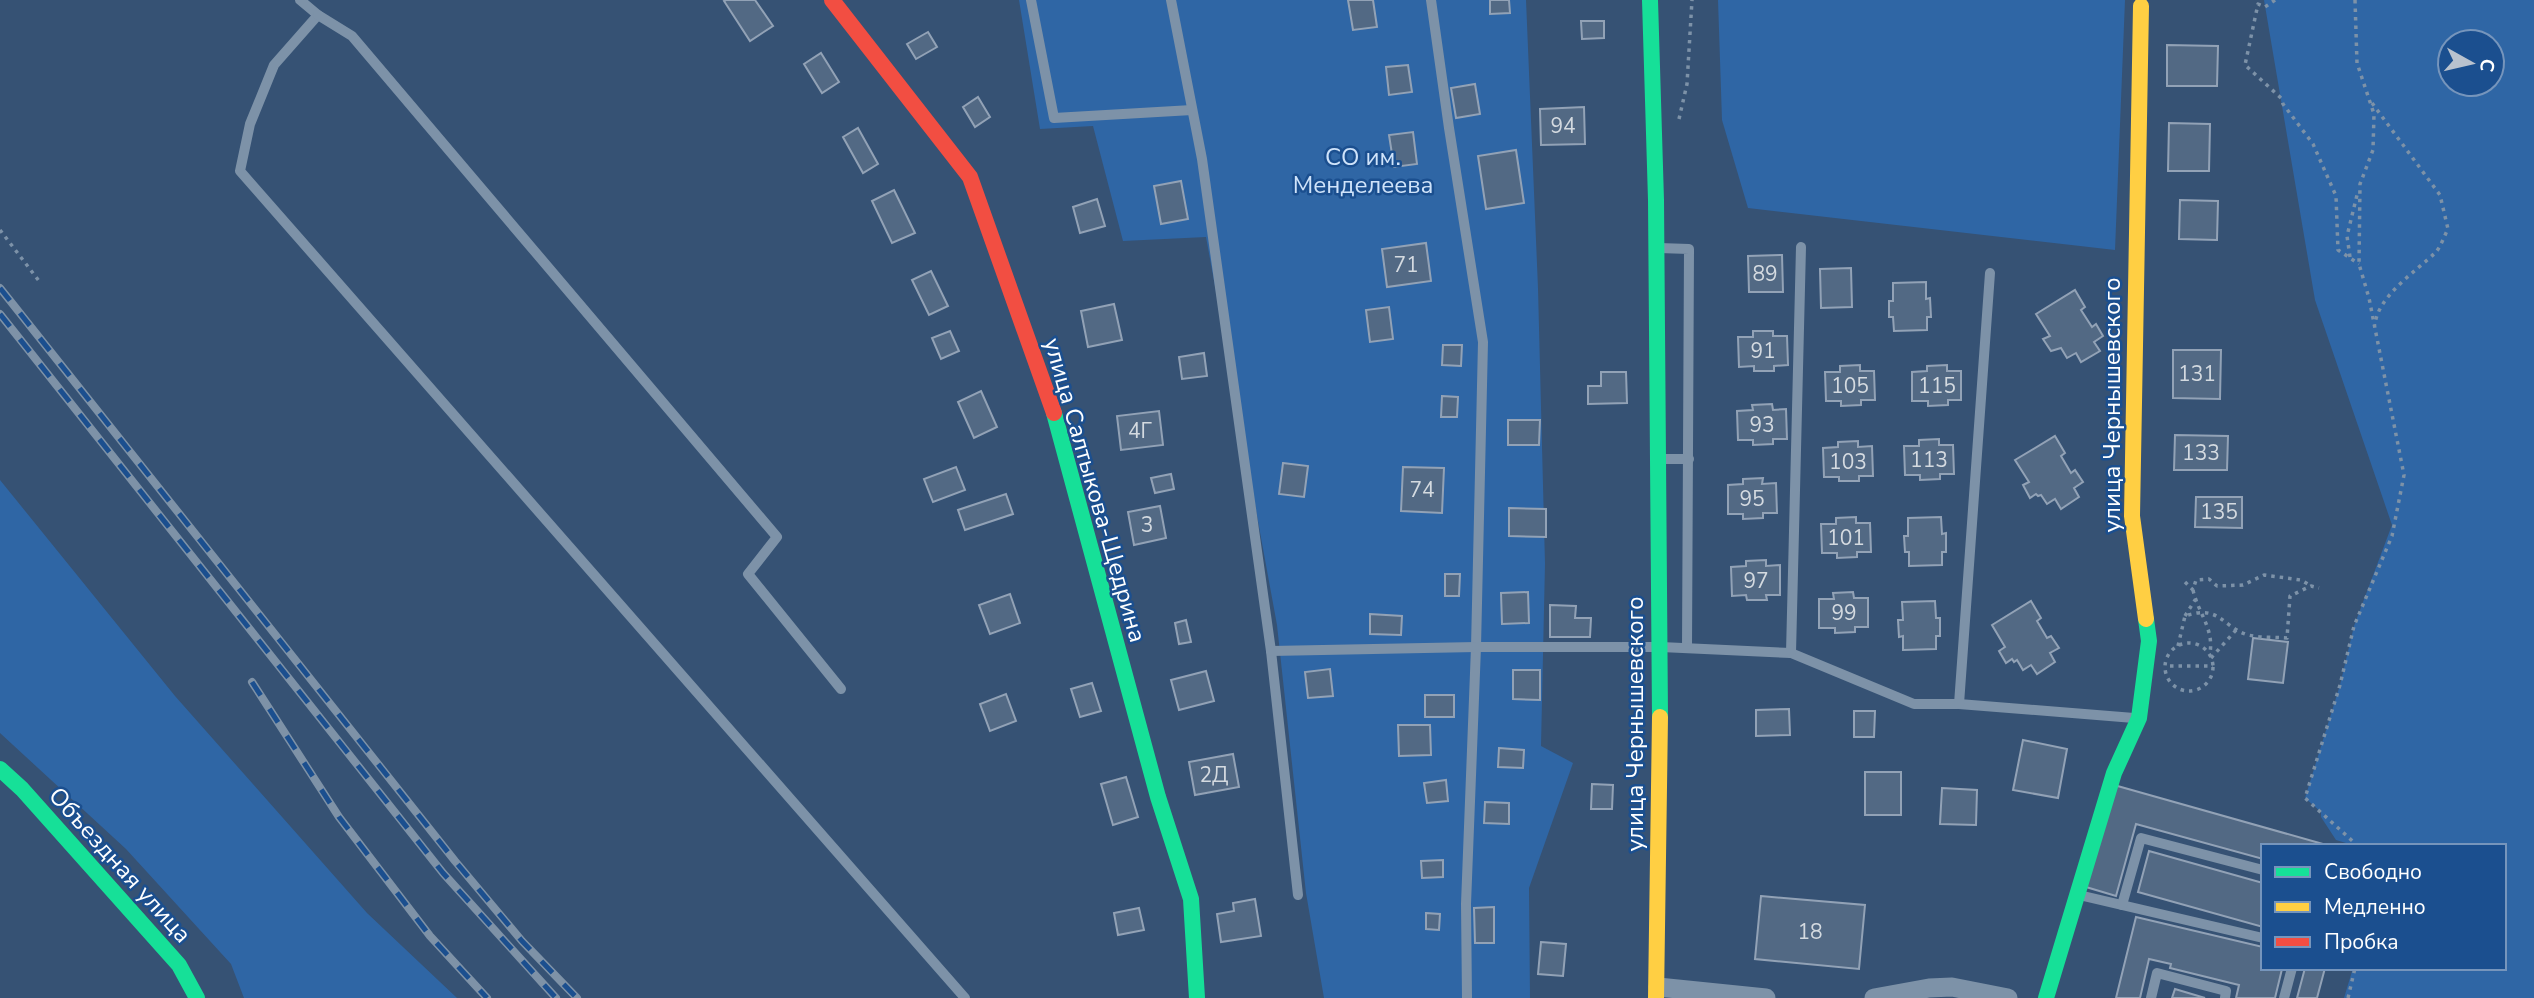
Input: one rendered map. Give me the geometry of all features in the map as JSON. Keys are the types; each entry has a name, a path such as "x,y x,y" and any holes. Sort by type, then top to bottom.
{"street":[{"name":"улица Салтыкова-Щедрина","path":"832,0 970,177 1051,403 1158,797 1191,899 1197,998"},
{"name":"улица Чернышевского","path":"1650,0 1657,248 1661,647 1657,993 1766,998"},
{"name":"улица Чернышевского","path":"2046,998 2114,773 2139,718 2149,641 2132,516 2141,6"},
{"name":"Объездная улица","path":"0,769 22,789 179,965 197,998"},
{"path":"1874,998 1929,988 1952,987 2008,998"}],"lane":[{"path":"300,0 352,36 777,537 748,575 841,689"},
{"path":"1031,0 1054,118 1192,110"},
{"path":"1171,0 1202,159 1271,651 1298,895"},
{"path":"1431,0 1448,128 1483,342 1476,647 1466,904 1467,998"},
{"path":"318,15 274,65 250,124 240,171 965,998"},
{"path":"1791,653 1801,247"},
{"path":"1657,248 1689,249 1687,648"},
{"path":"1959,704 1990,273"},
{"path":"1659,459 1689,459"},
{"path":"1271,651 1661,647 1791,653 1914,704 1959,704 2139,718"},
{"path":"2122,905 2141,838 2261,869"},
{"path":"2077,894 2261,938"},
{"path":"2284,998 2291,970"},
{"path":"2151,998 2157,973 2227,991 2225,998"}],"path":[{"path":"1678,121 1687,84 1692,0"},
{"path":"2275,0 2265,6 2258,4 2245,65 2281,98 2313,144 2336,196 2338,250 2359,264"},
{"path":"2350,257 2347,236 2360,184 2373,150 2374,114 2357,63 2355,0"},
{"path":"2369,99 2440,195 2448,229 2437,251 2406,276 2376,315 2374,332"},
{"path":"2356,844 2305,798 2340,685 2354,626 2392,537 2404,475 2369,298 2359,264 2360,184"},
{"path":"0,230 39,281"},
{"path":"2210,656 2203,648 2193,644 2178,646 2167,658 2165,666 2168,679 2175,687 2195,691 2205,686 2211,677 2212,640 2209,625 2198,611 2195,600 2193,590 2196,580 2209,579 2217,586 2243,585 2264,575 2301,580 2319,587"},
{"path":"2185,582 2193,590"},
{"path":"2185,616 2198,611 2220,615 2231,628 2246,635 2287,638 2290,596 2311,586"},
{"path":"2178,646 2185,616 2195,600"},
{"path":"2210,656 2237,629"},
{"path":"2165,666 2213,666"},
{"path":"2348,998 2355,970"}],"green space":[{"name":"СО им. Менделеева","path":"1019,0 1526,0 1538,288 1545,564 1541,746 1573,763 1529,888 1530,998 1324,998 1306,893 1277,625 1206,237 1123,241 1093,126 1040,129"},
{"path":"1718,0 2125,0 2115,250 1748,208 1722,120"},
{"path":"2264,0 2534,0 2534,998 2344,998 2352,970 2506,970 2506,844 2349,844 2336,840 2321,817 2321,812 2305,798 2340,685 2354,626 2392,525 2315,300"},
{"path":"0,480 175,696 367,913 457,998 244,998 231,964 126,849 0,733"}],"building":[{"path":"755,0 773,26 750,41 724,1"},
{"path":"1348,0 1373,0 1377,27 1353,30"},
{"path":"1490,0 1509,0 1510,13 1490,14"},
{"path":"1581,21 1604,21 1604,38 1582,39"},
{"path":"928,32 937,47 916,59 907,44"},
{"path":"2167,45 2218,46 2217,86 2167,86"},
{"path":"821,53 839,82 822,93 804,64"},
{"path":"1408,65 1412,92 1389,95 1386,67"},
{"path":"1475,84 1480,114 1456,118 1451,88"},
{"path":"978,97 990,117 975,127 963,107"},
{"path":"1584,107 1585,144 1541,145 1540,109"},
{"path":"2169,123 2210,124 2209,171 2168,171"},
{"path":"858,128 878,164 863,173 843,137"},
{"path":"1413,132 1417,164 1394,167 1389,135"},
{"path":"1516,150 1524,203 1486,209 1478,156"},
{"path":"1181,181 1188,219 1161,224 1154,186"},
{"path":"894,190 915,233 892,243 872,201"},
{"path":"1097,199 1105,226 1080,233 1073,207"},
{"path":"2180,200 2218,201 2217,240 2179,239"},
{"path":"1426,243 1431,281 1387,287 1382,249"},
{"path":"1782,255 1783,292 1749,292 1748,256"},
{"path":"1851,268 1852,307 1821,308 1820,269"},
{"path":"931,271 948,306 929,315 912,280"},
{"path":"1926,282 1926,299 1930,298 1931,317 1927,317 1927,330 1894,331 1893,317 1889,317 1889,301 1893,301 1893,283"},
{"path":"2075,290 2085,307 2081,310 2092,327 2096,324 2103,336 2094,342 2100,351 2081,362 2076,353 2067,358 2061,348 2051,351 2043,339 2050,336 2036,314"},
{"path":"1114,304 1122,340 1088,347 1081,311"},
{"path":"1389,307 1393,339 1370,342 1366,310"},
{"path":"950,331 959,351 941,359 932,338"},
{"path":"1753,331 1773,331 1773,336 1787,336 1788,365 1774,366 1774,371 1754,371 1754,366 1739,367 1738,337 1753,337"},
{"path":"1443,345 1462,345 1461,366 1442,365"},
{"path":"2173,350 2221,350 2220,399 2173,398"},
{"path":"1204,353 1207,376 1182,379 1179,357"},
{"path":"1860,365 1860,371 1874,371 1875,400 1861,400 1861,405 1841,406 1841,401 1826,401 1825,372 1840,372 1840,366"},
{"path":"1947,365 1947,371 1961,371 1961,400 1948,400 1948,405 1928,406 1928,401 1912,401 1912,372 1927,371 1927,366"},
{"path":"1601,372 1626,372 1627,403 1588,404 1588,386 1601,386"},
{"path":"981,391 997,427 974,438 958,402"},
{"path":"1442,396 1458,397 1457,417 1441,417"},
{"path":"1772,404 1773,410 1786,409 1787,439 1773,439 1773,444 1753,445 1753,440 1738,440 1737,411 1753,410 1752,405"},
{"path":"1159,411 1163,445 1121,450 1117,416"},
{"path":"1508,420 1540,420 1539,445 1508,445"},
{"path":"2175,435 2228,436 2227,470 2174,470"},
{"path":"2055,436 2065,453 2061,456 2071,473 2075,470 2083,482 2074,488 2079,497 2061,509 2055,499 2047,504 2041,495 2036,494 2030,498 2023,485 2029,482 2015,460"},
{"path":"1939,439 1939,445 1953,445 1954,474 1940,474 1940,479 1920,480 1920,475 1905,475 1904,446 1919,446 1919,440"},
{"path":"1858,441 1858,447 1872,446 1873,476 1859,476 1859,481 1839,481 1839,477 1824,477 1823,448 1838,447 1838,442"},
{"path":"1283,463 1308,466 1304,497 1279,494"},
{"path":"956,467 965,490 933,502 924,479"},
{"path":"1403,467 1444,468 1442,513 1401,511"},
{"path":"1171,474 1174,489 1155,493 1151,478"},
{"path":"1763,478 1762,484 1776,483 1777,513 1763,513 1763,518 1743,519 1743,514 1728,514 1728,485 1743,484 1743,479"},
{"path":"1006,494 1013,514 965,530 958,510"},
{"path":"2196,497 2242,497 2242,528 2195,527"},
{"path":"1160,506 1166,538 1134,545 1128,512"},
{"path":"1509,508 1546,509 1546,537 1509,536"},
{"path":"1856,517 1856,523 1870,523 1871,552 1857,552 1857,557 1837,558 1837,553 1822,553 1821,524 1836,524 1836,518"},
{"path":"1941,517 1942,534 1946,533 1946,552 1942,552 1942,565 1909,566 1909,552 1905,552 1904,536 1908,536 1908,518"},
{"path":"1766,560 1766,566 1780,565 1780,595 1766,595 1767,600 1747,600 1746,595 1732,596 1731,567 1746,566 1746,561"},
{"path":"1445,574 1460,574 1459,596 1445,596"},
{"path":"1528,592 1529,623 1502,624 1501,593"},
{"path":"1853,592 1854,598 1868,598 1868,627 1855,627 1855,632 1835,633 1835,628 1819,628 1819,599 1834,599 1833,593"},
{"path":"1010,594 1020,623 990,634 979,605"},
{"path":"1935,601 1936,618 1940,618 1940,636 1936,636 1936,649 1903,650 1903,636 1899,637 1898,620 1903,620 1902,602"},
{"path":"2031,601 2041,618 2037,621 2047,638 2051,636 2059,648 2050,653 2055,662 2037,674 2031,665 2023,670 2017,660 2014,662 2012,659 2006,663 1999,651 2005,647 1992,625"},
{"path":"1550,605 1576,606 1575,618 1591,618 1590,637 1550,637"},
{"path":"1370,614 1402,616 1401,635 1370,634"},
{"path":"1186,620 1191,642 1179,644 1175,623"},
{"path":"2253,638 2288,642 2283,683 2248,679"},
{"path":"1330,669 1333,696 1308,698 1305,672"},
{"path":"1513,670 1540,670 1540,700 1513,699"},
{"path":"1206,671 1214,701 1179,710 1171,680"},
{"path":"1092,683 1101,711 1080,717 1071,689"},
{"path":"1006,694 1016,721 990,731 980,704"},
{"path":"1425,695 1454,695 1454,717 1425,717"},
{"path":"1789,709 1790,735 1756,736 1756,710"},
{"path":"1854,711 1875,711 1874,737 1854,737"},
{"path":"1398,725 1430,725 1431,755 1399,756"},
{"path":"2023,740 2067,749 2058,798 2013,790"},
{"path":"1499,748 1524,750 1523,768 1498,767"},
{"path":"1233,754 1239,787 1195,795 1189,762"},
{"path":"1865,772 1901,772 1901,815 1865,815"},
{"path":"1126,777 1138,817 1113,825 1101,784"},
{"path":"1446,780 1448,801 1427,803 1424,783"},
{"path":"1592,784 1613,785 1612,809 1591,809"},
{"path":"2114,785 2323,844 2261,844 2261,858 2136,824 2116,896 2086,887"},
{"path":"1942,788 1977,790 1976,825 1940,824"},
{"path":"1485,802 1509,803 1509,824 1484,823"},
{"path":"2149,851 2261,882 2261,926 2138,892"},
{"path":"1443,860 1443,877 1422,878 1421,861"},
{"path":"1761,896 1865,905 1859,969 1755,959"},
{"path":"1255,899 1261,936 1221,942 1217,914 1234,911 1233,903"},
{"path":"1494,907 1494,943 1475,943 1474,908"},
{"path":"1139,908 1144,930 1118,935 1114,913"},
{"path":"1426,913 1440,914 1439,930 1426,929"},
{"path":"2136,917 2261,947 2261,970 2282,970 2275,998 2236,998 2239,985 2170,968 2171,964 2149,959 2140,998 2116,998"},
{"path":"1541,942 1566,944 1563,976 1538,974"},
{"path":"2304,970 2324,970 2317,998 2297,998"},
{"path":"2175,989 2205,998 2172,998"}],"railway":[{"path":"0,288 455,861 522,941 577,998"},
{"path":"0,314 443,873 556,998"},
{"path":"252,682 339,817 430,936 487,998"}],"traffic: fast":[{"path":"1650,0 1656,200 1660,717"},
{"path":"1054,413 1158,797 1191,899 1197,998"},
{"path":"2046,998 2114,773 2139,718 2149,641 2146,619"},
{"path":"0,769 22,789 179,965 197,998"}],"traffic: slow":[{"path":"2141,6 2132,516 2146,619"},
{"path":"1656,998 1660,717"}],"traffic: jam":[{"path":"832,0 970,177 1054,413"}]}
